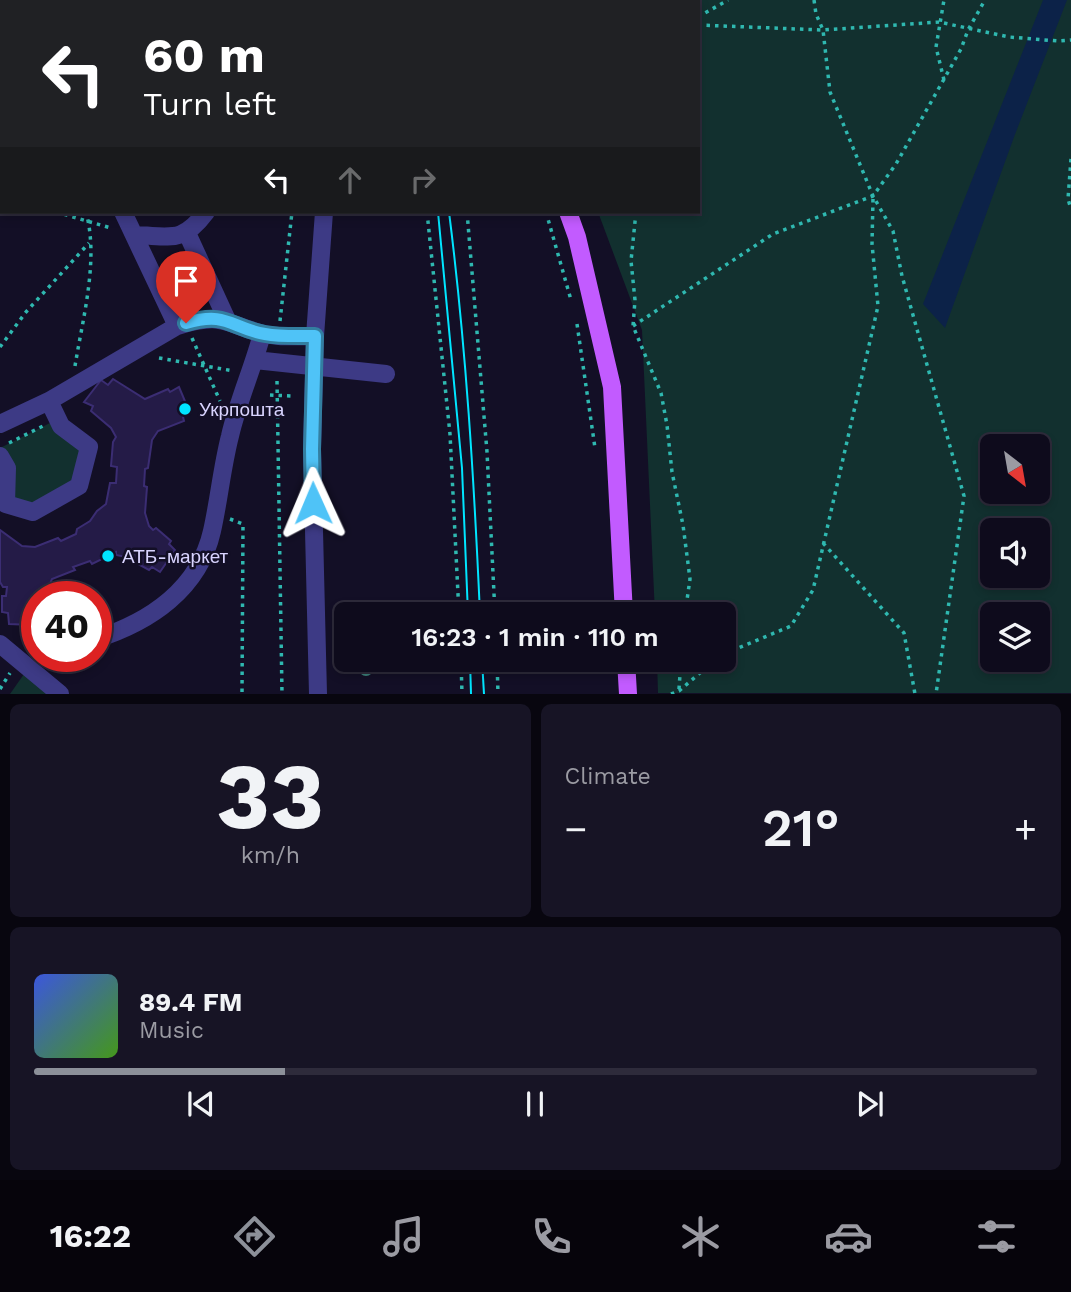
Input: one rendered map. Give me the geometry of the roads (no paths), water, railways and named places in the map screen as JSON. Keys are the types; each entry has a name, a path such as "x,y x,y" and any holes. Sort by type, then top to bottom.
{"main road":[{"path":"569,214 577,237 612,387 623,602"},
{"path":"627,672 628,694"}],"street":[{"path":"124,214 181,325"},
{"path":"135,235 176,236 187,233 204,214"},
{"path":"318,694 312,449 315,336 324,214"},
{"path":"187,233 227,320"},
{"path":"0,424 49,401 181,325 210,318 227,320 271,335 315,336"},
{"path":"112,633 137,624 176,596 186,585 204,554 212,534 232,426 252,367 271,335"},
{"path":"252,367 278,363 386,374"},
{"path":"0,456 7,468 6,504 33,512 79,486 89,447 61,426 49,401"},
{"path":"0,644 21,654"},
{"path":"40,672 60,694"}],"water":[{"path":"1043,0 1067,0 945,328 923,304"}],"tram line":[{"path":"438,214 462,468 468,602"},
{"path":"449,214 469,413 479,602"},
{"path":"470,672 471,694"},
{"path":"483,672 484,694"}],"place":[{"name":"Укрпошта","path":"185,409"},
{"name":"АТБ-маркет","path":"108,556"}]}
